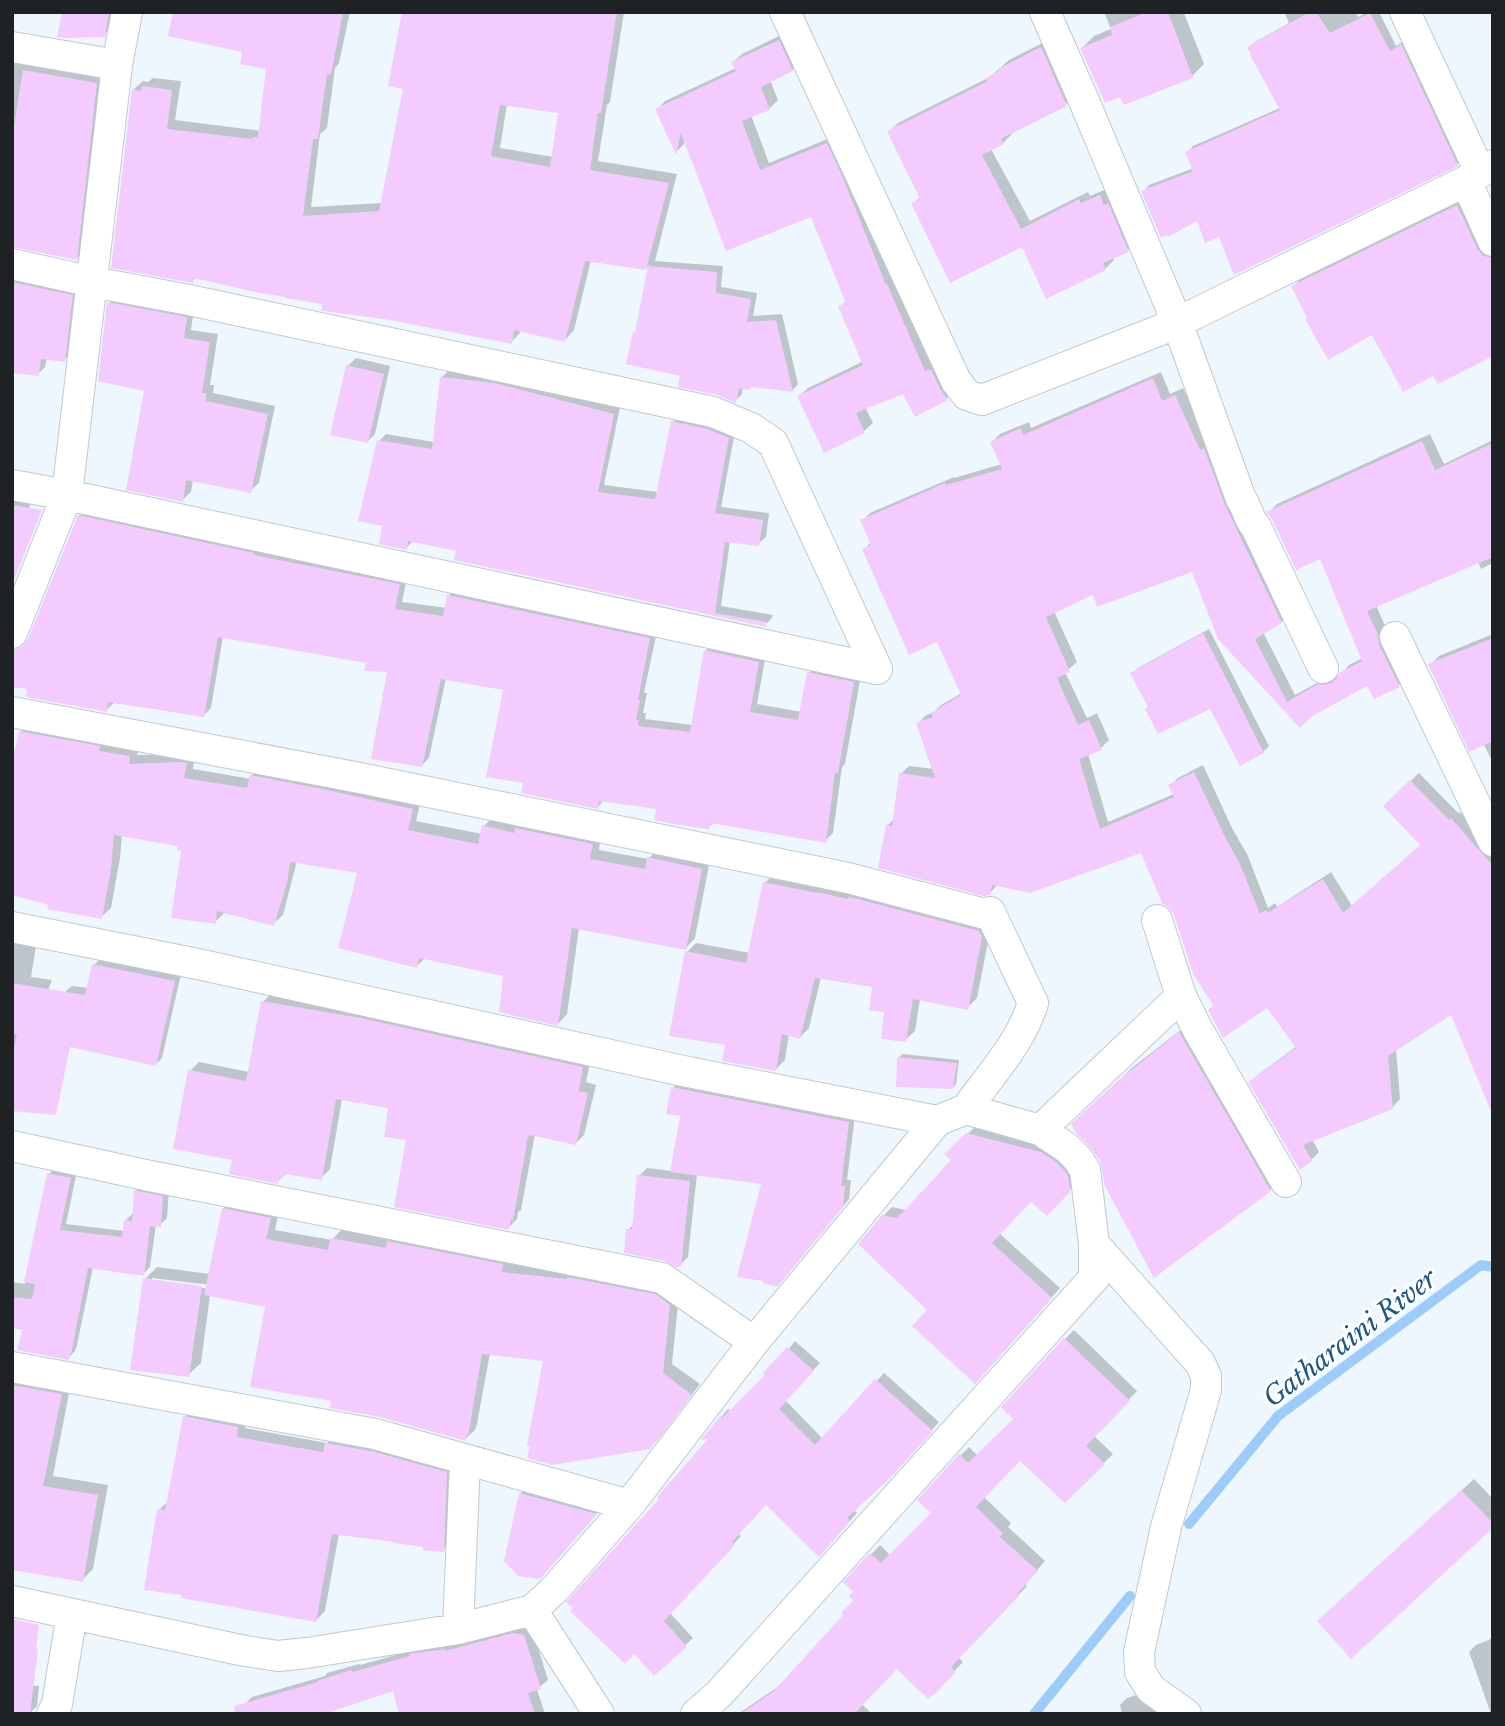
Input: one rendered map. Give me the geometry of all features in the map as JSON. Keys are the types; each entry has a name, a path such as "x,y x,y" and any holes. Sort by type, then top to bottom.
{"street":[{"path":"12,633 67,495 117,65 127,12"},
{"path":"785,12 956,381 967,395 982,400 1177,322 1480,173"},
{"path":"1045,12 1177,322 1241,499 1323,668"},
{"path":"1405,12 1480,173 1493,242"},
{"path":"12,47 117,65"},
{"path":"12,264 713,412 751,428 774,443 877,669 12,485"},
{"path":"1395,638 1493,841"},
{"path":"12,712 360,778 848,878 985,914 990,912 1033,1003 1028,1020 966,1110 937,1121 754,1342 629,1505 555,1589 532,1610 458,1629 278,1656 12,1601"},
{"path":"1157,920 1181,996 1286,1182"},
{"path":"12,927 198,964 688,1072 937,1121"},
{"path":"1040,1130 1181,996"},
{"path":"696,1714 719,1694 1094,1278 1094,1244 1085,1170 1078,1158 1040,1130 966,1110"},
{"path":"12,1146 662,1278 754,1342"},
{"path":"1094,1244 1200,1363 1206,1376 1206,1390 1166,1527 1139,1652 1140,1672 1151,1689 1186,1714"},
{"path":"12,1367 375,1434 629,1505"},
{"path":"458,1629 465,1461"},
{"path":"532,1610 599,1714"},
{"path":"52,1714 57,1704 72,1614"}],"building":[{"path":"62,12 109,12 105,37 57,37"},
{"path":"173,12 343,12 331,75 327,74 318,139 313,139 303,216 379,211 403,89 388,86 402,12 617,12 590,170 669,183 646,270 585,261 565,342 514,330 512,344 390,320 322,311 322,304 193,278 193,283 111,268 132,89 141,91 142,86 172,90 167,129 252,139 258,137 266,69 240,64 242,52 168,36","holes":["500,105 558,113 550,167 491,156"]},
{"path":"1147,12 1168,12 1193,78 1124,105 1120,97 1105,103 1080,48 1112,35 1110,27"},
{"path":"1310,12 1316,12 1330,33 1370,13 1390,51 1401,44 1458,166 1234,275 1219,237 1205,243 1197,221 1161,238 1141,191 1193,171 1185,152 1280,110 1250,55 1250,45"},
{"path":"779,40 793,71 761,87 770,110 742,121 760,170 827,143 925,371 931,369 948,400 915,417 903,394 856,413 865,433 824,453 797,396 863,365 838,306 846,303 811,217 726,251 681,133 676,155 655,109 736,71 731,62"},
{"path":"1041,47 1067,106 1001,139 1004,144 982,155 1021,229 1079,199 1081,203 1100,195 1104,205 1108,203 1129,252 1103,263 1106,270 1046,299 1022,247 950,283 911,203 920,199 887,131 988,81 986,78 999,71 998,69"},
{"path":"23,70 97,83 77,260 12,247 12,138"},
{"path":"1457,205 1477,248 1482,255 1491,258 1493,263 1493,356 1438,384 1433,376 1403,392 1372,335 1328,360 1305,319 1307,318 1291,286"},
{"path":"648,266 717,272 716,293 751,299 747,322 776,320 793,392 739,388 736,403 717,395 678,387 680,376 626,364"},
{"path":"12,282 73,295 65,362 41,359 39,376 12,373"},
{"path":"107,302 187,317 184,338 210,342 202,393 206,393 206,401 268,414 251,493 186,480 183,502 126,490 144,391 98,381"},
{"path":"346,365 384,374 368,443 330,435"},
{"path":"440,377 495,383 614,414 598,492 655,499 671,421 708,429 729,438 715,513 763,520 759,546 725,542 715,613 767,622 766,627 454,560 456,551 408,541 407,550 379,544 382,526 358,521 377,440 432,449"},
{"path":"1153,378 1162,401 1175,395 1200,450 1204,448 1225,505 1282,623 1255,639 1287,702 1318,684 1331,683 1339,673 1362,661 1320,559 1296,570 1272,519 1266,512 1422,441 1435,470 1493,443 1493,557 1367,611 1378,635 1379,645 1400,687 1374,699 1367,686 1311,717 1300,728 1218,639 1192,572 1097,607 1093,595 1046,617 1070,672 1057,678 1078,725 1089,720 1102,750 1079,759 1100,829 1174,797 1168,785 1194,772 1240,864 1260,914 1266,910 1268,913 1323,879 1343,913 1420,845 1383,806 1410,780 1449,820 1451,818 1493,866 1493,1116 1451,1015 1388,1056 1393,1109 1303,1145 1312,1161 1300,1170 1248,1082 1296,1048 1267,1008 1223,1038 1208,1010 1213,1005 1193,974 1174,915 1162,903 1141,853 1030,893 992,885 990,895 984,896 878,868 886,825 892,826 899,773 935,778 916,723 933,717 931,713 961,695 937,642 909,655 862,549 871,545 860,520 945,483 946,485 1002,469 990,442 1021,428 1023,435"},
{"path":"12,505 42,510 12,585"},
{"path":"78,515 254,555 400,584 395,609 443,616 447,595 650,638 638,700 638,726 690,732 704,650 759,662 750,712 798,720 807,672 854,682 838,773 835,773 826,843 711,823 709,829 673,824 654,820 656,809 599,801 598,809 521,793 523,783 486,777 503,690 441,679 422,767 371,759 387,672 364,671 366,663 218,637 204,717 108,702 107,712 26,697 27,689 12,687 12,650 22,647 28,639"},
{"path":"1203,633 1264,753 1240,766 1210,709 1158,734 1145,709 1148,707 1130,673"},
{"path":"1493,638 1493,741 1469,752 1428,664"},
{"path":"19,731 100,746 99,751 130,756 129,764 187,763 184,778 247,788 250,775 413,809 408,830 478,844 482,825 514,833 515,828 593,844 590,859 645,869 647,857 702,869 686,950 572,928 558,1026 499,1012 503,976 419,958 417,968 338,948 357,873 290,862 287,883 274,926 217,911 216,924 171,918 181,851 177,850 177,846 114,835 102,919 47,909 48,905 12,895 12,763"},
{"path":"763,882 854,898 979,931 982,937 968,1010 913,999 906,1042 881,1039 884,1012 869,1010 872,987 815,978 800,1039 782,1034 776,1071 722,1061 725,1045 669,1036 685,951 746,963"},
{"path":"92,964 175,981 156,1066 70,1047 56,1115 12,1111 12,1058 17,1034 12,1033 12,983 85,995"},
{"path":"261,1001 361,1018 583,1067 579,1091 588,1093 576,1145 530,1135 528,1137 509,1230 394,1207 406,1140 384,1137 388,1108 336,1099 322,1180 284,1174 283,1179 279,1178 278,1184 229,1174 232,1160 173,1149 188,1070 246,1081"},
{"path":"1179,1032 1271,1191 1154,1278 1105,1186 1100,1161 1071,1124 1115,1083"},
{"path":"897,1057 957,1063 953,1089 896,1087"},
{"path":"671,1087 849,1122 841,1186 845,1186 843,1207 777,1287 763,1281 737,1277 761,1184 670,1172 680,1116 666,1114"},
{"path":"966,1133 1041,1152 1064,1170 1068,1176 1070,1192 1047,1216 1031,1202 992,1243 1052,1298 975,1384 912,1326 927,1310 858,1244 882,1215 896,1218 904,1211 951,1160 944,1154"},
{"path":"47,1173 71,1178 60,1230 122,1237 124,1220 132,1221 134,1190 163,1196 161,1227 150,1226 144,1276 88,1268 69,1360 17,1350 22,1330 12,1328 12,1297 32,1299 35,1284 24,1282"},
{"path":"637,1175 690,1181 681,1267 624,1253 626,1229 632,1229"},
{"path":"222,1208 271,1218 266,1239 328,1250 330,1238 386,1248 387,1241 503,1264 502,1272 567,1277 655,1294 670,1305 663,1373 692,1395 650,1449 552,1465 527,1458 530,1446 527,1445 543,1361 482,1354 466,1441 380,1417 330,1408 331,1401 250,1387 265,1307 204,1295"},
{"path":"143,1278 202,1286 189,1377 130,1370"},
{"path":"1064,1338 1130,1401 1086,1446 1105,1464 1065,1503 1020,1461 976,1507 1003,1533 1000,1537 1038,1571 1017,1594 1019,1596 951,1667 956,1672 928,1699 897,1669 854,1714 740,1714 773,1692 843,1615 841,1613 853,1601 849,1596 853,1592 843,1582 870,1553 881,1563 931,1513 917,1500 959,1454 968,1463 1013,1419 1001,1407"},
{"path":"787,1347 814,1371 779,1409 815,1445 875,1379 933,1431 891,1477 847,1518 850,1521 819,1557 766,1505 732,1542 735,1545 664,1621 687,1647 654,1676 634,1654 625,1664 570,1611 573,1608 566,1602 659,1499 657,1497 708,1439 701,1440 720,1416 722,1418 765,1375 763,1373"},
{"path":"12,1385 62,1394 43,1486 98,1495 83,1582 12,1570"},
{"path":"183,1416 238,1427 237,1437 323,1452 325,1443 371,1451 447,1472 444,1552 332,1534 316,1622 144,1590 157,1509 165,1510"},
{"path":"1461,1490 1493,1523 1493,1528 1351,1659 1317,1621"},
{"path":"519,1493 597,1514 540,1579 518,1576 504,1561"},
{"path":"12,1619 39,1625 30,1714 12,1714"},
{"path":"513,1633 524,1635 541,1689 528,1693 535,1714 399,1714 393,1691 324,1714 235,1714 234,1706 351,1670 352,1672 410,1656 409,1654 445,1651"}],"waterway":[{"name":"Gatharaini River","path":"1189,1524 1278,1416 1481,1265 1493,1267"},
{"name":"Gatharaini River","path":"1034,1714 1130,1596"}]}
